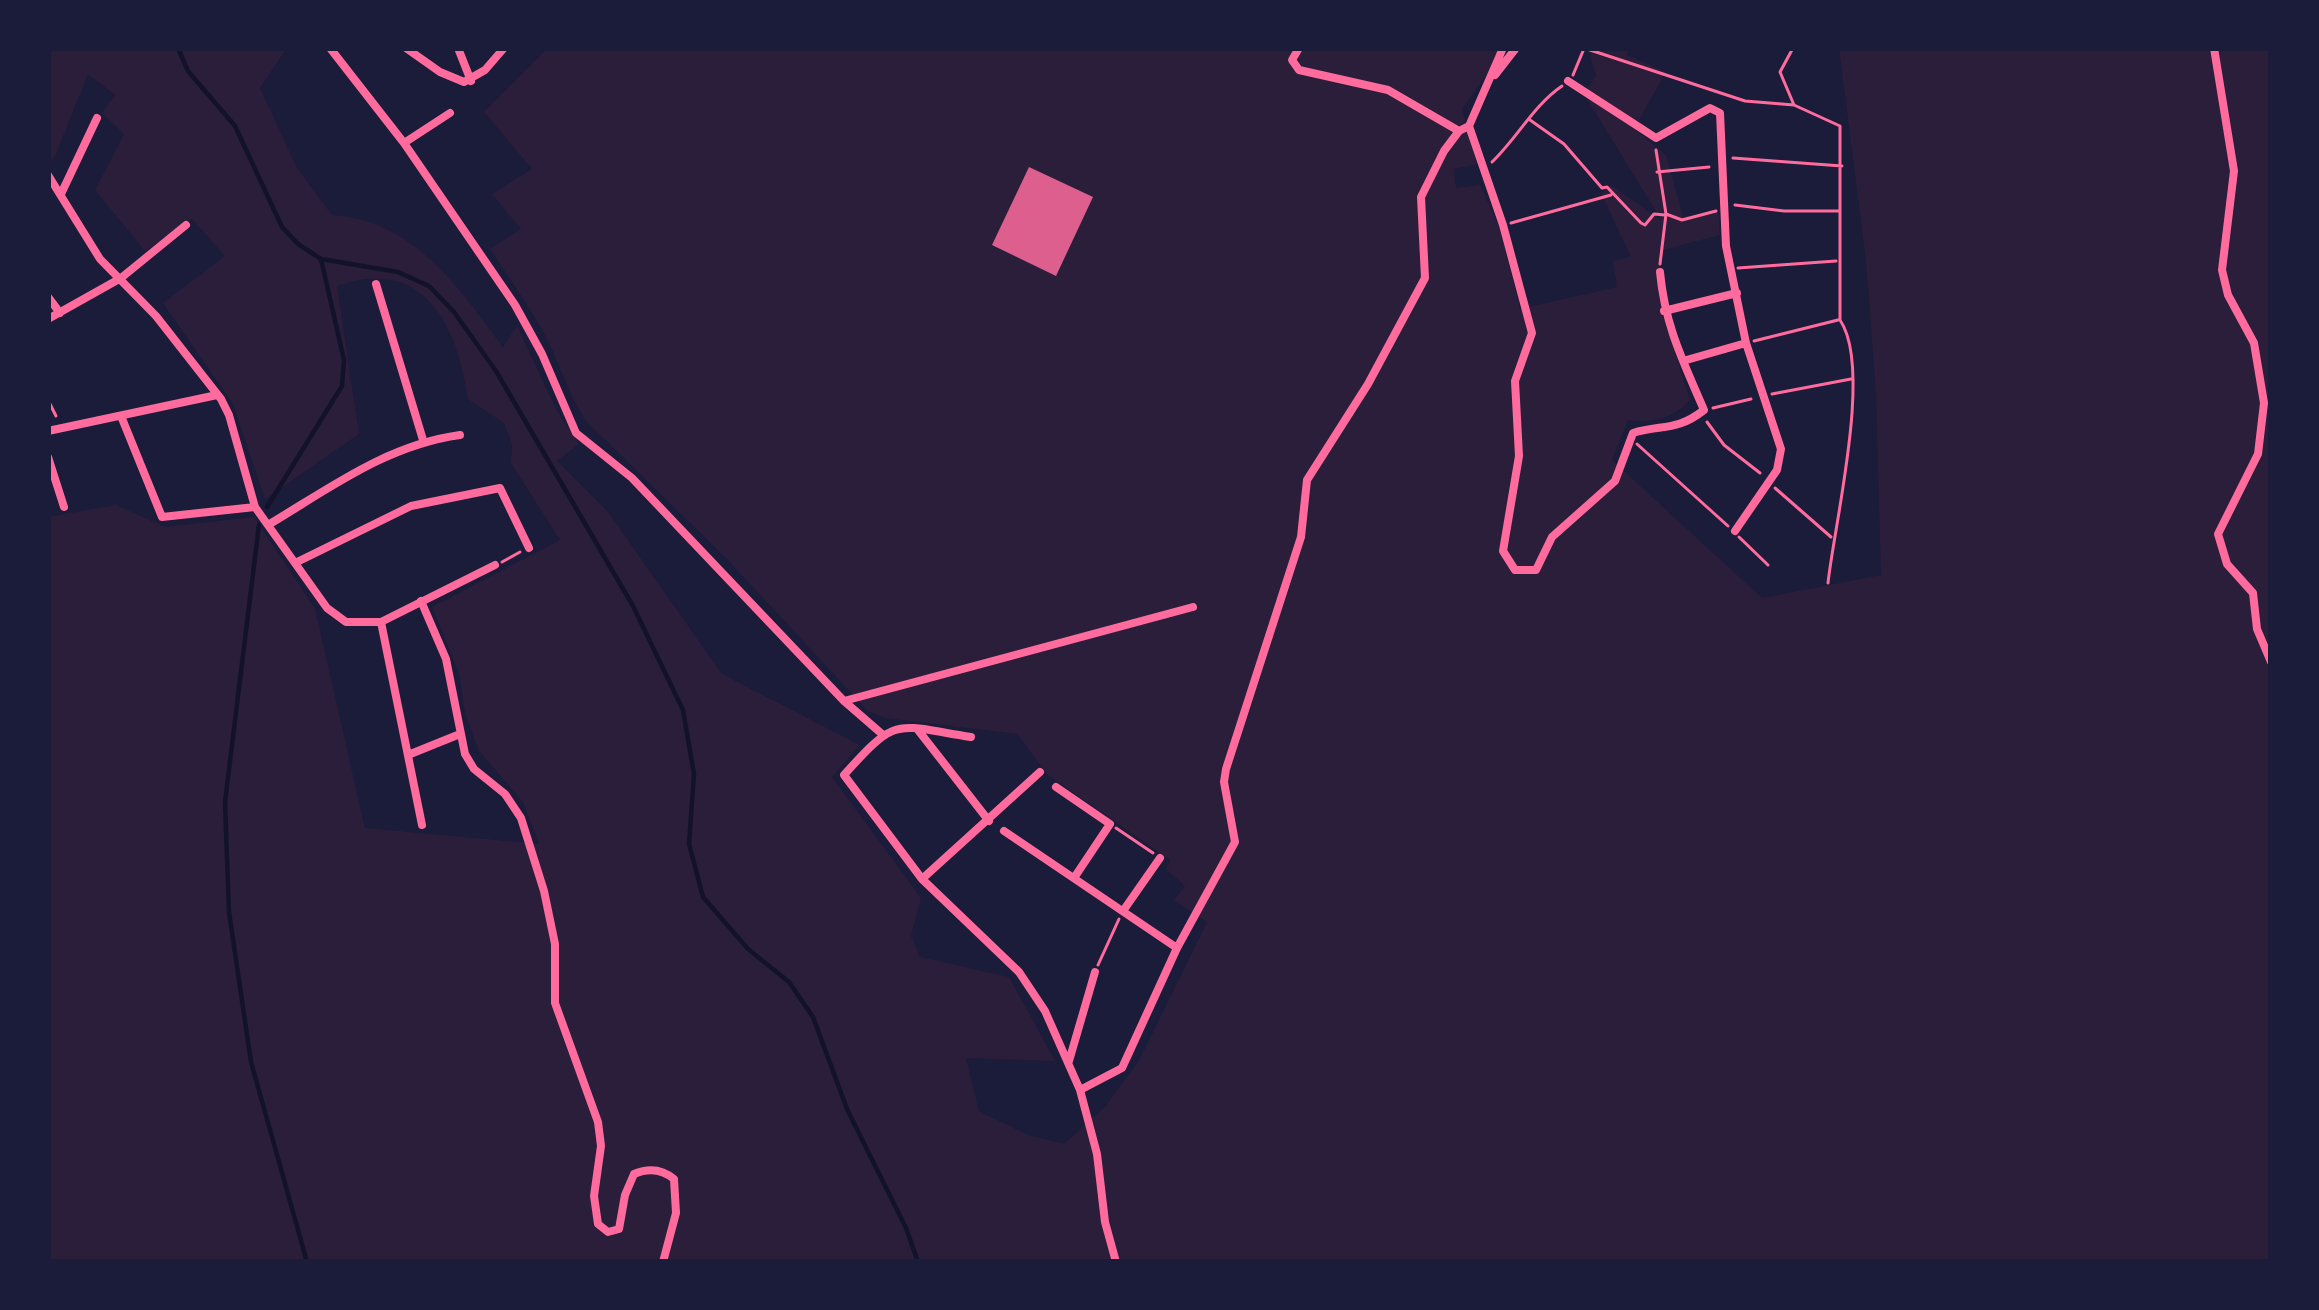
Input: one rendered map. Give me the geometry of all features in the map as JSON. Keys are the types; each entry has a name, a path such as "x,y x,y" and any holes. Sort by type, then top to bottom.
{"street":[{"path":"330,48 404,143 515,305 577,433 632,478 844,701 882,734"},
{"path":"406,48 458,80 471,81 504,48"},
{"path":"458,48 471,81"},
{"path":"1299,48 1292,61 1299,70 1400,95 1464,128 1482,171 1503,225 1532,334 1515,381 1519,456 1504,551 1511,568 1526,573 1539,567 1550,539 1615,481 1629,437 1637,430 1669,429 1705,410 1664,311 1660,272"},
{"path":"1080,1090 1122,1068 1177,948 1235,842 1226,769 1301,537 1307,480 1368,384 1425,278 1419,206 1436,165 1464,128 1503,48"},
{"path":"1486,88 1516,48"},
{"path":"2214,48 2234,151 2222,270 2228,296 2254,343 2264,404 2258,454 2218,534 2227,564 2253,593 2258,628 2271,662"},
{"path":"1568,81 1656,138 1713,107 1720,113 1730,268 1746,343 1781,448 1777,470 1735,531"},
{"path":"404,143 450,113"},
{"path":"61,195 97,118"},
{"path":"48,175 100,259 156,316 218,395 229,415 255,507 327,608 352,623 381,622 495,565"},
{"path":"48,319 121,278 186,225"},
{"path":"376,284 423,440"},
{"path":"1664,311 1737,293"},
{"path":"48,297 59,313"},
{"path":"1682,361 1746,343"},
{"path":"48,431 218,395"},
{"path":"121,416 163,517 255,507"},
{"path":"268,525 385,455 423,440 460,435"},
{"path":"48,457 64,507"},
{"path":"295,563 411,506 500,488 529,548"},
{"path":"422,602 446,659 465,754 474,769 505,794 529,842 556,944 555,1003 598,1122 601,1146 595,1215 601,1228 608,1232 619,1229 634,1174 650,1170 668,1174 674,1179 676,1200 663,1262"},
{"path":"844,701 1193,608"},
{"path":"381,622 422,825"},
{"path":"970,737 904,727 882,734 844,775 922,879 1019,972 1045,1010 1080,1090 1116,1262"},
{"path":"917,728 989,821"},
{"path":"408,755 460,734"},
{"path":"922,879 1040,772"},
{"path":"1056,787 1110,824 1074,878"},
{"path":"1004,831 1177,948"},
{"path":"1123,911 1160,858"},
{"path":"1069,1063 1095,972"}],"path":[{"path":"1482,171 1545,98 1568,81 1584,48 1724,95 1794,105 1840,126 1840,320 1851,349 1852,378 1844,498 1832,538 1828,583"},
{"path":"1793,48 1780,72 1794,105"},
{"path":"1530,120 1564,144 1601,187 1643,224 1654,214 1690,219 1712,213 1724,203 1841,212"},
{"path":"1656,138 1665,214 1660,272"},
{"path":"1657,172 1711,167 1723,157 1842,166"},
{"path":"1503,225 1614,194"},
{"path":"1730,268 1839,260"},
{"path":"1746,343 1840,320"},
{"path":"1705,410 1852,378"},
{"path":"48,400 62,429"},
{"path":"1629,437 1768,565"},
{"path":"495,565 529,548"},
{"path":"1110,824 1160,858"},
{"path":"1095,972 1123,911"}],"shaded area":[{"path":"54,48 287,48 260,88 297,168 332,215 387,229 410,243 469,301 503,347 517,326 556,409 579,444 557,461 608,512 722,674 860,745 832,777 921,898 911,936 920,957 1009,977 1055,1061 966,1058 979,1111 1028,1135 1064,1144 1105,1107 1140,1059 1207,922 1174,900 1185,886 1166,869 1170,860 1048,775 1017,734 885,718 868,711 726,558 587,422 540,326 490,249 521,229 492,194 532,169 484,112 548,48 1506,48 1462,109 1477,164 1454,169 1456,188 1480,185 1500,229 1520,309 1617,287 1613,261 1631,257 1601,193 1611,185 1662,221 1584,94 1596,76 1588,48 1628,48 1627,55 1666,72 1631,126 1666,155 1683,217 1718,211 1720,235 1659,251 1662,312 1690,400 1662,418 1628,420 1612,460 1762,598 1881,575 1876,394 1866,260 1839,48 2271,48 2271,1262 48,1262 48,517 116,505 165,527 254,517 315,609 365,828 539,844 523,802 479,751 465,713 459,673 432,607 560,540 511,463 512,445 504,423 468,399 445,323 431,303 393,280 367,279 337,286 359,434 265,499 233,404 163,303 225,256 192,219 145,251 95,190 124,134 102,113 115,95 88,74 53,161 48,154 48,59"}],"building":[{"path":"1029,167 1093,197 1056,276 992,245"}],"waterway":[{"path":"178,48 188,71 235,126 282,227 298,244 321,259 398,272 429,286 496,371 633,606 683,710 694,774 689,844 703,897 748,949 789,982 813,1017 847,1109 918,1262"},
{"path":"267,507 342,386 344,360 321,259"},
{"path":"259,525 225,802 229,912 251,1062 307,1262"}]}
